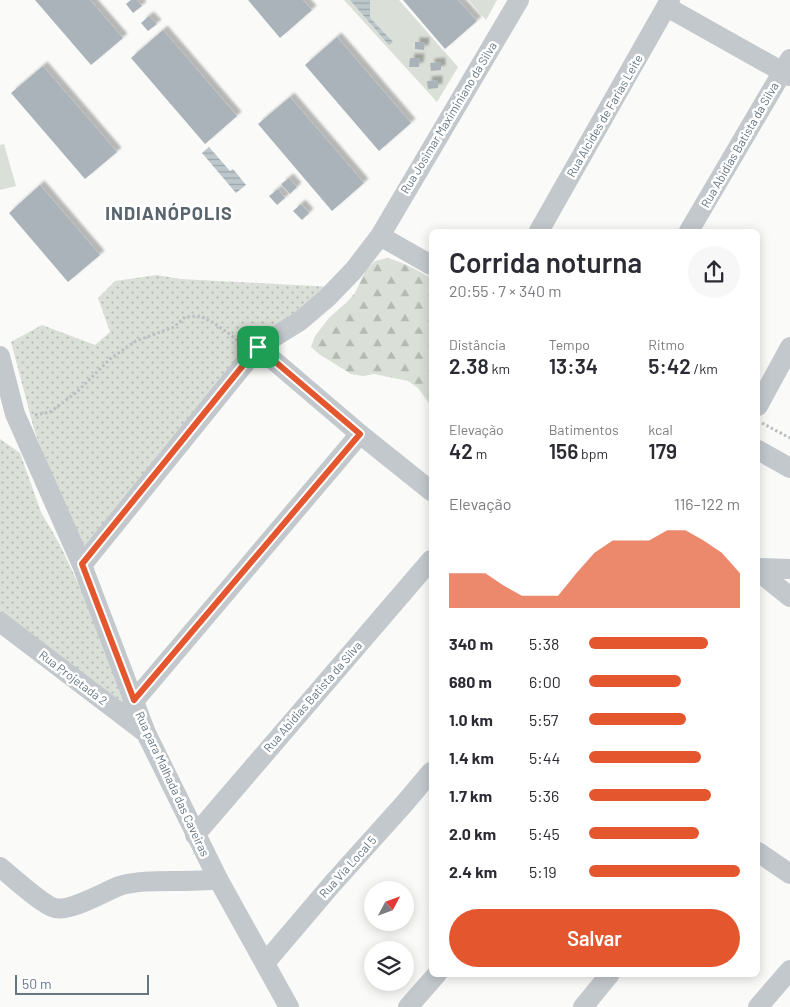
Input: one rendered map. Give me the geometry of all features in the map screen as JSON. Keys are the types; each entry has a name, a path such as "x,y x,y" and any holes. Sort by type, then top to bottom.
{"street":[{"name":"Rua Josimar Maximiniano da Silva","path":"82,564 256,350 300,321 327,298 354,270 380,236 519,0"},
{"path":"668,4 788,69"},
{"name":"Rua Alcides de Farias Leite","path":"540,229 668,4"},
{"name":"Rua Abidias Batista da Silva","path":"690,229 788,69"},
{"path":"380,236 429,264"},
{"path":"760,402 790,348"},
{"path":"256,350 429,489"},
{"name":"Rua para Malhada das Caveiras","path":"0,356 9,412 82,564 146,733 195,835 265,963 285,1004"},
{"path":"134,700 360,434"},
{"path":"760,451 790,468"},
{"name":"Rua Abidias Batista da Silva","path":"195,835 429,562"},
{"path":"760,570 790,569"},
{"path":"760,572 790,597"},
{"name":"Rua Projetada 2","path":"0,622 146,733"},
{"name":"Rua Via Local 5","path":"265,963 429,774"},
{"path":"760,853 790,874"},
{"path":"0,868 55,909 73,907 120,886 138,882 218,879"},
{"path":"758,1007 790,970"},
{"path":"408,1007 434,977"},
{"path":"583,1007 608,977"}],"path":[{"path":"9,412 33,415 50,412 78,391 110,359 136,341 174,327 185,317 200,316 256,350"},
{"path":"760,421 790,438"}],"green space":[{"path":"344,0 399,0 458,67 437,102"},
{"path":"469,0 497,0 486,20"},
{"path":"4,144 16,186 0,190 0,145"},
{"path":"387,258 429,277 429,403 418,388 408,381 374,374 363,376 351,374 311,347 315,336 329,318 355,293 366,270 375,261"},
{"path":"157,275 180,279 333,287 255,345 91,545 80,545 56,491 34,429 11,342 42,325 95,345 110,332 98,298 115,281"},
{"path":"0,439 20,453 41,512 60,545 94,617 132,709 126,710 0,614"}],"shaded area":[{"path":"350,0 370,0 370,18 393,42 389,45"},
{"path":"209,147 230,171 233,169 246,185 236,193 202,153"}],"building":[{"path":"35,0 90,0 123,38 91,65"},
{"path":"131,0 137,0 142,6 133,13 126,4"},
{"path":"248,0 303,0 312,10 280,38"},
{"path":"403,0 458,0 477,21 445,49"},
{"path":"149,16 157,24 148,31 141,23"},
{"path":"163,30 237,116 205,144 131,58"},
{"path":"337,37 411,123 379,151 305,65"},
{"path":"415,42 425,42 424,50 415,49"},
{"path":"410,58 420,58 419,67 409,67"},
{"path":"441,62 441,70 431,71 430,63"},
{"path":"43,66 117,152 85,179 11,93"},
{"path":"438,80 438,88 428,89 427,81"},
{"path":"290,97 364,183 332,211 258,124"},
{"path":"289,178 297,187 290,194 281,184"},
{"path":"40,185 100,255 68,282 9,213"},
{"path":"278,189 285,198 277,205 269,196"},
{"path":"301,204 309,213 302,220 293,211"}],"district":[{"name":"INDIANÓPOLIS","path":"169,214"}],"route":[{"path":"258,347 360,434 134,700 82,564 258,347"}]}
